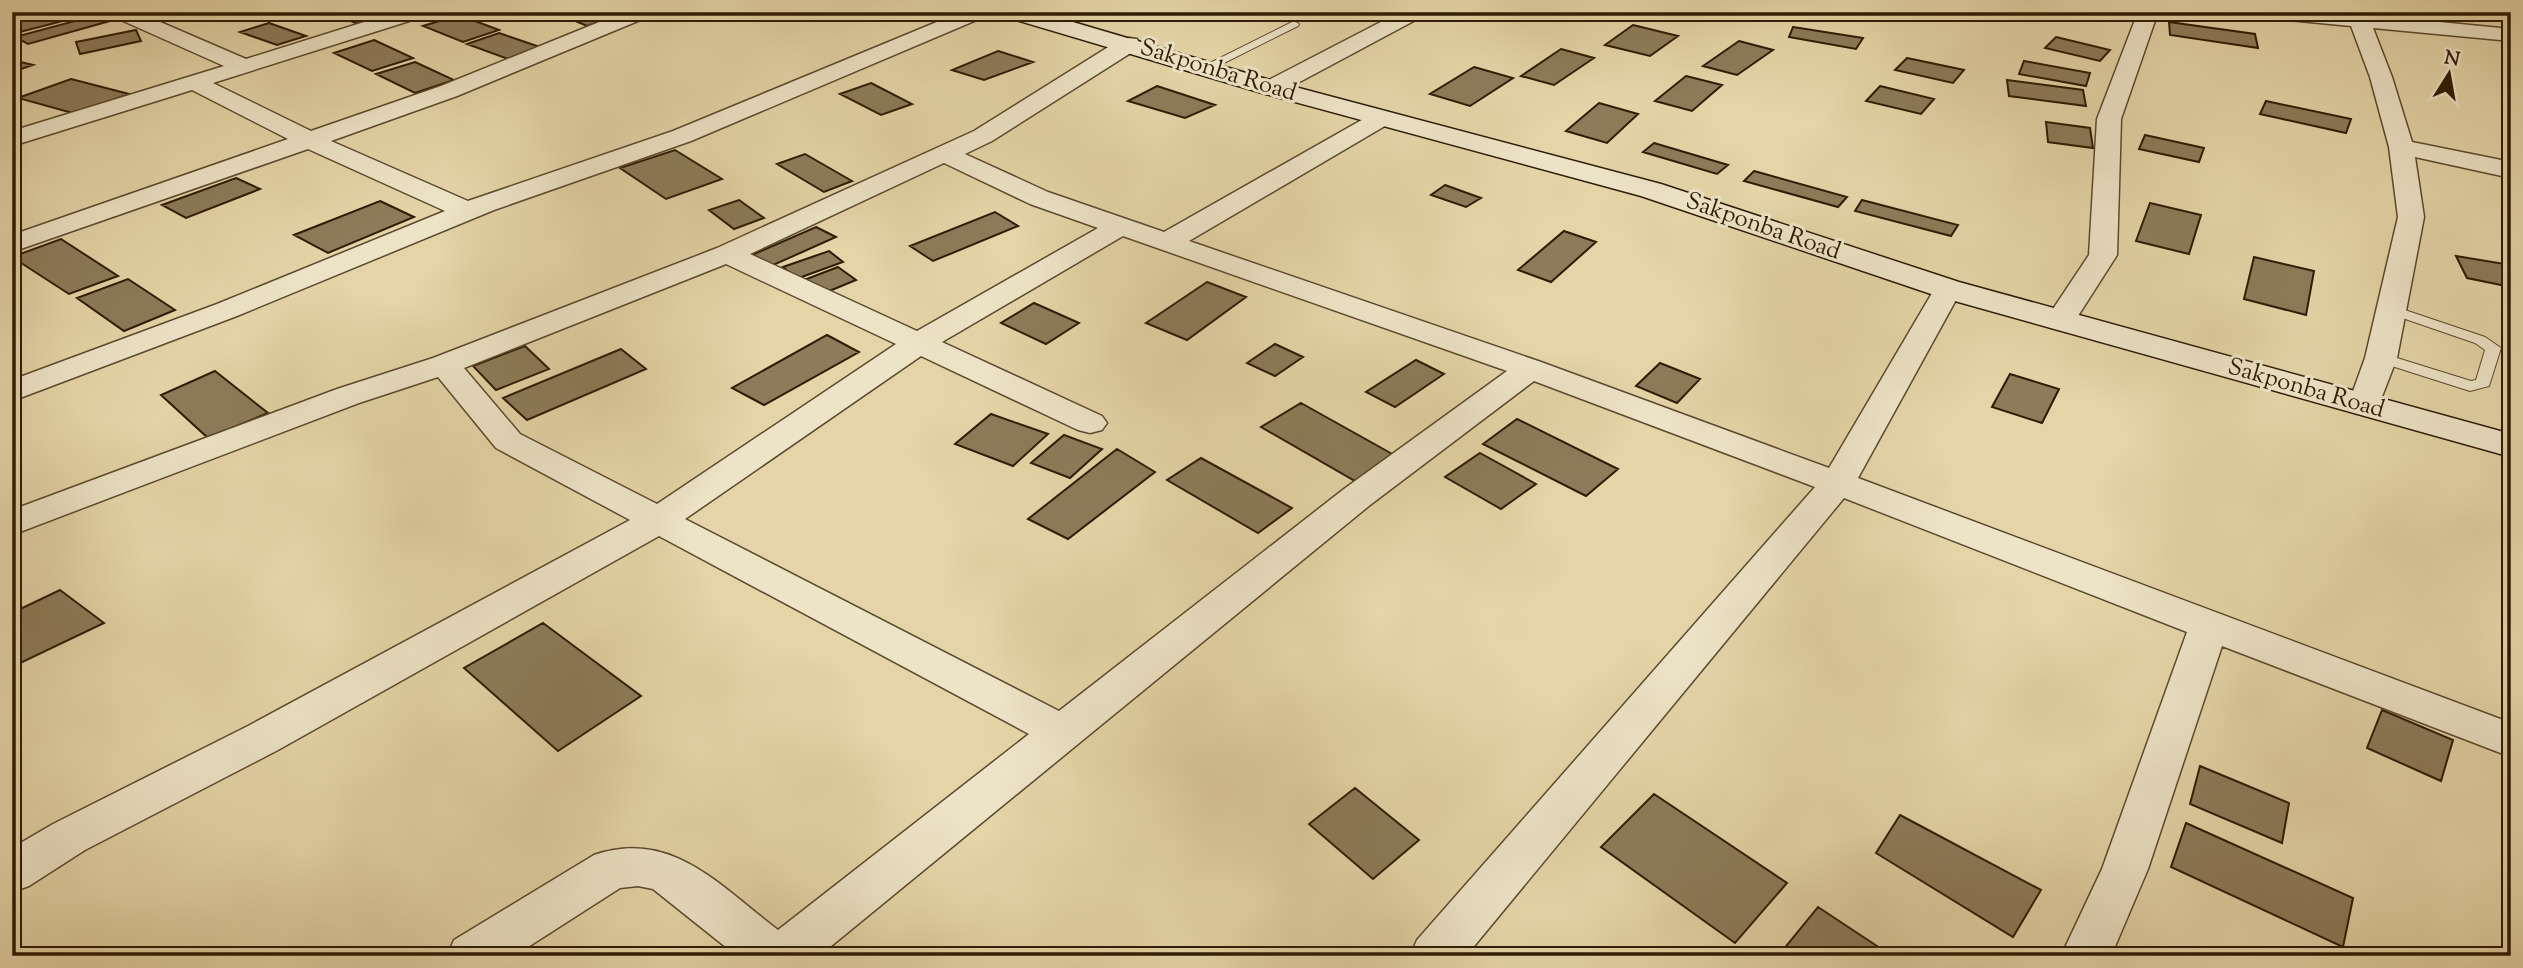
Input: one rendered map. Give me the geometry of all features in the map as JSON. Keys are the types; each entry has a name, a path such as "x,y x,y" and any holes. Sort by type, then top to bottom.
{"main road":[{"name":"Sakponba Road","path":"1023,13 1271,88 1651,190 1948,289 2511,446"}],"street":[{"path":"119,12 246,67"},
{"path":"12,139 418,12"},
{"path":"12,244 449,91 643,12"},
{"path":"12,391 227,310 468,211 682,136 979,12"},
{"path":"1271,88 1416,12"},
{"path":"2060,321 2103,255 2109,120 2148,12"},
{"path":"2269,12 2511,35"},
{"path":"2464,12 2480,32"},
{"path":"2360,21 2381,78 2401,148 2411,217 2381,358 2364,405"},
{"path":"12,523 348,396 444,365 727,254 983,136 1129,44"},
{"path":"195,83 309,139 468,211"},
{"path":"1166,243 1382,118"},
{"path":"2401,148 2511,170"},
{"path":"943,153 1039,198 1530,369 1838,483 2511,741"},
{"path":"12,872 69,837 263,738 659,520 919,343 1119,227"},
{"path":"727,254 1090,423"},
{"path":"1435,956 1838,483 1948,289"},
{"path":"444,365 508,441 1060,731"},
{"path":"782,956 1060,731 1357,497 1530,369"},
{"path":"2086,956 2125,869 2209,626"},
{"path":"472,956 611,869 638,866 666,872 774,956"}],"lane":[{"path":"1206,68 1294,24"},
{"path":"2381,358 2470,386 2483,383 2493,348 2480,340 2390,309"}],"building":[{"path":"49,12 90,14 12,34 12,21"},
{"path":"328,12 387,12 391,14 358,24"},
{"path":"587,12 629,12 587,26 568,18"},
{"path":"1961,12 1995,12 1998,17 1962,15"},
{"path":"97,15 110,21 28,44 15,37"},
{"path":"459,15 499,30 463,42 423,26"},
{"path":"2169,22 2255,34 2258,48 2170,35"},
{"path":"269,23 306,36 277,45 240,32"},
{"path":"1633,25 1678,36 1650,56 1605,45"},
{"path":"1793,27 1863,38 1856,49 1789,37"},
{"path":"136,30 141,41 80,54 76,42"},
{"path":"499,33 540,47 508,59 467,44"},
{"path":"2056,37 2110,50 2100,61 2045,48"},
{"path":"374,40 413,58 372,71 334,53"},
{"path":"1739,41 1773,50 1737,75 1703,66"},
{"path":"1561,49 1594,58 1554,85 1521,76"},
{"path":"998,51 1033,62 984,80 952,70"},
{"path":"1907,58 1964,70 1953,83 1895,70"},
{"path":"12,60 33,65 12,72"},
{"path":"2024,61 2090,73 2086,86 2019,74"},
{"path":"415,62 454,80 415,93 376,74"},
{"path":"1474,67 1513,78 1470,106 1430,94"},
{"path":"1686,76 1722,85 1692,111 1655,101"},
{"path":"71,79 129,94 76,114 18,98"},
{"path":"2007,80 2083,90 2086,106 2009,96"},
{"path":"871,83 912,104 881,115 840,94"},
{"path":"1157,86 1215,105 1185,118 1128,101"},
{"path":"1880,86 1934,99 1921,114 1866,101"},
{"path":"2266,101 2351,119 2346,133 2260,114"},
{"path":"1599,103 1638,114 1607,143 1566,131"},
{"path":"2046,122 2090,128 2093,148 2048,142"},
{"path":"2145,135 2204,148 2199,162 2139,149"},
{"path":"1654,143 1728,165 1717,174 1643,152"},
{"path":"675,150 722,179 666,199 620,168"},
{"path":"805,154 852,181 824,192 777,164"},
{"path":"1754,171 1847,197 1838,207 1744,181"},
{"path":"236,178 260,189 186,218 162,205"},
{"path":"1445,185 1481,198 1466,207 1431,195"},
{"path":"739,200 764,218 734,229 709,210"},
{"path":"1862,200 1958,225 1951,236 1855,211"},
{"path":"380,201 414,217 328,253 294,235"},
{"path":"2150,203 2201,215 2189,254 2136,241"},
{"path":"995,212 1018,226 933,261 910,246"},
{"path":"816,227 836,237 771,266 752,255"},
{"path":"1564,231 1596,242 1551,282 1518,270"},
{"path":"61,239 118,276 69,294 12,257"},
{"path":"829,251 843,262 796,279 783,267"},
{"path":"2456,256 2511,265 2511,287 2467,278"},
{"path":"2254,257 2314,271 2306,315 2244,299"},
{"path":"838,267 856,280 822,294 804,280"},
{"path":"128,279 175,310 124,331 77,298"},
{"path":"1207,282 1246,297 1187,340 1146,323"},
{"path":"1034,303 1079,323 1046,344 1001,323"},
{"path":"827,335 859,352 764,405 732,388"},
{"path":"1275,344 1303,357 1275,376 1247,363"},
{"path":"525,346 549,369 496,390 473,366"},
{"path":"621,349 646,369 527,420 503,398"},
{"path":"1416,360 1444,374 1395,407 1366,392"},
{"path":"1660,363 1700,379 1677,403 1636,386"},
{"path":"215,371 268,413 208,438 161,395"},
{"path":"2010,374 2059,389 2042,423 1992,407"},
{"path":"1301,403 1394,455 1355,481 1261,427"},
{"path":"991,414 1048,434 1013,466 955,444"},
{"path":"1517,419 1618,469 1586,496 1483,444"},
{"path":"1064,435 1102,449 1070,478 1031,463"},
{"path":"1117,449 1155,472 1068,539 1028,519"},
{"path":"1480,453 1536,484 1501,509 1445,477"},
{"path":"1201,458 1292,508 1258,533 1167,480"},
{"path":"60,590 104,623 12,667 12,613"},
{"path":"543,623 641,696 558,751 464,668"},
{"path":"2382,710 2453,740 2441,781 2367,748"},
{"path":"2200,766 2289,803 2282,843 2190,804"},
{"path":"1355,788 1419,840 1373,879 1309,824"},
{"path":"1654,794 1787,883 1735,943 1601,847"},
{"path":"1900,815 2041,890 2013,937 1876,853"},
{"path":"2186,823 2353,898 2343,947 2171,867"},
{"path":"1818,907 1892,956 1778,956"}]}
